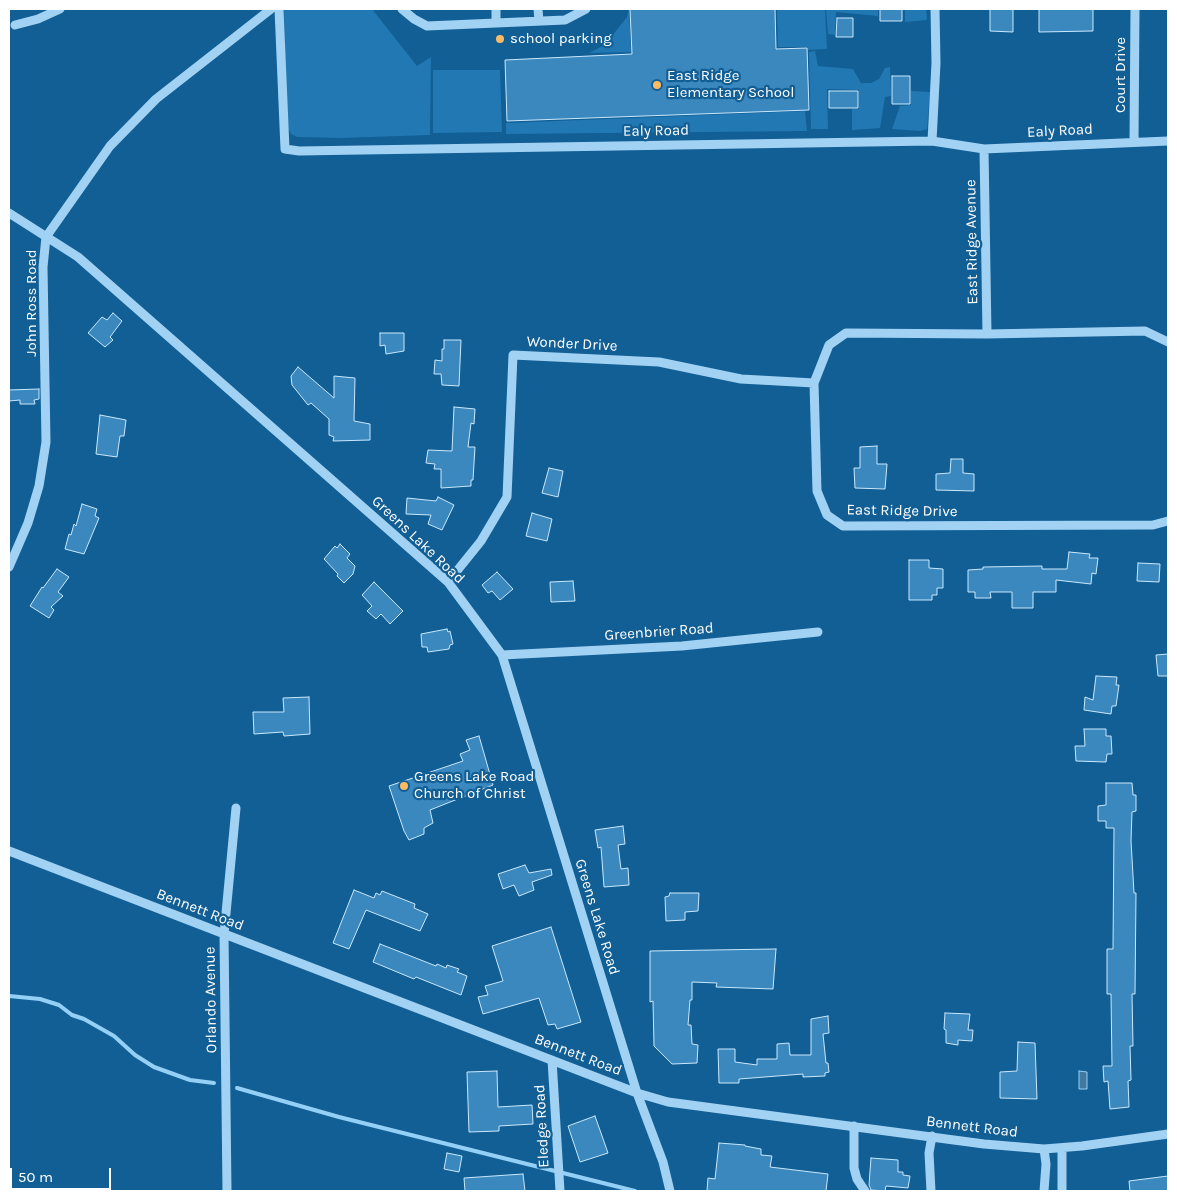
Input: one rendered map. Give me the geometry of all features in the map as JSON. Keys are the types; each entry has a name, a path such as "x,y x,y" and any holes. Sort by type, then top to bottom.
{"street":[{"path":"15,25 38,19 60,9"},
{"name":"John Ross Road","path":"9,567 28,523 39,486 46,442 43,267 46,237 110,146 156,99 271,9"},
{"name":"Ealy Road","path":"279,9 285,149 299,151 932,141 984,149 1168,141"},
{"path":"403,9 414,19 427,26 565,20 586,9"},
{"path":"496,9 496,23"},
{"path":"538,9 539,21"},
{"path":"932,141 936,63 935,9"},
{"name":"Court Drive","path":"1134,142 1135,9"},
{"name":"East Ridge Avenue","path":"984,149 987,334"},
{"name":"Greens Lake Road","path":"9,214 78,256 448,582 502,655 637,1093 667,1177 670,1191"},
{"name":"East Ridge Drive","path":"1168,342 1145,331 987,334 846,333 829,345 814,383 817,491 827,516 844,526 1153,525 1168,521"},
{"name":"Wonder Drive","path":"448,582 481,541 507,497 513,355 659,362 741,379 814,383"},
{"name":"Greenbrier Road","path":"502,655 682,646 818,632"},
{"name":"Orlando Avenue","path":"227,1191 224,934 236,808"},
{"name":"Bennett Road","path":"9,851 637,1093 668,1102 984,1144 1044,1149 1168,1134"},
{"name":"Eledge Road","path":"552,1060 560,1191"},
{"path":"854,1126 854,1168 856,1179 865,1191"},
{"path":"929,1191 929,1153 932,1136"},
{"path":"1062,1148 1062,1191"},
{"path":"1044,1149 1046,1164 1044,1191"}],"shaded area":[{"path":"284,9 372,9 417,66 431,57 430,135 340,138 297,137 291,134 286,125"},
{"path":"629,9 631,52 589,53 605,45 627,17"},
{"path":"777,9 825,9 827,49 808,50 807,47 778,47"},
{"path":"826,9 878,9 878,16 836,12 835,35 828,34"},
{"path":"905,9 926,9 927,20 905,22"},
{"path":"815,51 818,66 853,69 861,83 871,83 879,79 885,68 890,67 891,96 885,97 880,128 852,130 852,109 859,109 859,90 827,89 828,129 811,129 809,52"},
{"path":"433,70 500,70 502,132 433,133"},
{"path":"911,91 930,92 927,129 920,131 892,129 900,106 911,105"},
{"path":"805,111 807,131 506,134 506,123"},
{"path":"1079,1071 1087,1072 1087,1089 1079,1089"}],"building":[{"name":"East Ridge Elementary School","path":"630,9 775,9 776,49 807,48 809,110 507,121 505,60 632,54"},
{"path":"880,9 902,9 902,21 880,21"},
{"path":"990,9 1013,9 1013,32 990,31"},
{"path":"1039,9 1093,9 1093,31 1039,32"},
{"path":"837,18 853,18 853,37 836,37"},
{"path":"892,76 910,76 910,104 892,104"},
{"path":"829,91 858,91 858,108 829,108"},
{"path":"113,313 122,321 110,337 113,340 105,347 88,333 102,317 107,320"},
{"path":"380,333 404,333 404,351 386,354 385,345 380,346"},
{"path":"444,340 461,340 459,386 442,385 441,374 434,374 435,360 442,361"},
{"path":"298,367 334,398 334,376 355,378 354,421 370,424 370,440 333,441 334,437 329,435 329,419 311,403 308,405 292,385 291,376"},
{"path":"39,389 39,399 34,400 35,404 20,404 20,400 9,401 9,390"},
{"path":"454,407 475,409 474,424 471,423 468,447 475,447 473,480 471,480 471,486 441,488 441,469 434,469 435,464 426,463 428,450 452,451"},
{"path":"100,415 126,420 124,436 120,436 117,457 96,454"},
{"path":"877,446 877,464 887,464 885,489 855,488 854,468 860,468 860,447"},
{"path":"951,459 963,459 963,473 974,474 974,491 936,490 936,474 950,473"},
{"path":"549,468 563,471 558,497 542,493"},
{"path":"438,497 454,505 442,530 428,524 431,515 406,514 407,498 436,501"},
{"path":"82,504 97,509 95,516 99,518 84,554 65,549 69,534 71,535 74,524 76,526"},
{"path":"532,513 552,519 547,541 526,536"},
{"path":"340,544 350,554 347,558 355,566 353,574 344,583 324,559 335,546 337,548"},
{"path":"1069,552 1090,554 1089,558 1098,558 1096,574 1092,573 1091,584 1056,580 1056,592 1033,592 1033,608 1012,608 1012,592 990,592 991,598 975,598 975,592 968,592 968,570 983,569 983,567 1042,566 1042,569 1067,569"},
{"path":"909,560 929,560 929,568 943,569 943,588 937,588 937,595 932,595 932,600 909,600"},
{"path":"1138,563 1160,564 1159,582 1137,581"},
{"path":"57,569 69,577 58,592 63,596 51,607 54,610 49,618 30,606 42,587"},
{"path":"497,572 513,589 500,600 492,591 488,593 482,585"},
{"path":"573,581 575,601 551,602 550,582"},
{"path":"374,582 403,611 390,624 381,614 376,619 367,611 372,606 362,595"},
{"path":"447,629 448,632 450,631 453,644 450,645 449,649 428,652 427,647 422,647 421,634"},
{"path":"1168,654 1168,676 1158,676 1156,655"},
{"path":"1096,676 1117,677 1116,685 1119,685 1116,706 1112,706 1111,714 1084,710 1085,697 1093,700"},
{"path":"309,697 310,734 284,736 283,732 254,734 253,712 284,712 283,698"},
{"path":"1084,729 1106,729 1106,736 1111,736 1112,754 1107,754 1106,762 1076,761 1075,746 1085,746"},
{"path":"479,736 493,785 430,810 433,823 424,828 424,834 409,840 404,831 389,786 463,761 460,754 470,750 466,740"},
{"path":"1106,783 1132,783 1133,795 1136,795 1136,811 1132,812 1131,841 1134,893 1136,893 1135,994 1132,994 1133,1046 1130,1046 1131,1080 1128,1081 1129,1107 1110,1109 1108,1081 1104,1082 1103,1066 1112,1066 1111,994 1107,994 1107,949 1113,949 1114,828 1106,828 1106,821 1098,821 1098,806 1106,805"},
{"path":"623,826 625,844 618,845 621,869 628,868 629,885 604,887 601,847 598,848 595,830"},
{"path":"525,865 529,873 551,869 552,875 532,882 534,890 519,896 514,885 503,889 498,874"},
{"path":"354,890 374,898 376,893 380,895 382,891 415,904 414,908 428,914 420,931 366,910 349,949 333,943"},
{"path":"670,893 699,893 698,911 685,912 685,920 666,921 665,897 669,896"},
{"path":"551,927 581,1022 557,1029 555,1024 548,1025 539,998 483,1014 478,997 488,995 485,986 503,981 492,946"},
{"path":"380,944 436,966 437,964 446,968 447,965 459,969 457,972 467,976 461,995 416,977 414,979 373,962"},
{"path":"776,949 773,989 716,987 717,983 692,982 692,1000 690,1000 688,1025 691,1025 692,1044 698,1045 697,1063 672,1064 654,1046 653,1001 650,1002 650,951"},
{"path":"945,1013 970,1014 968,1030 973,1030 972,1041 958,1040 958,1045 946,1043 946,1030 944,1029"},
{"path":"828,1016 829,1033 823,1034 826,1063 828,1063 829,1072 825,1073 825,1076 803,1077 803,1074 739,1079 739,1083 719,1083 718,1049 735,1049 735,1062 757,1065 757,1059 777,1059 777,1044 789,1043 790,1055 811,1055 811,1019"},
{"path":"1018,1042 1035,1043 1037,1099 1000,1098 1000,1072 1017,1071"},
{"path":"497,1071 498,1107 532,1105 533,1124 499,1126 499,1131 469,1132 467,1072"},
{"path":"595,1116 608,1153 580,1162 568,1126"},
{"path":"719,1143 745,1145 761,1149 761,1155 772,1156 770,1167 828,1174 826,1191 707,1191 708,1178 715,1179"},
{"path":"447,1153 462,1156 459,1172 444,1169"},
{"path":"871,1158 898,1160 898,1172 903,1172 903,1175 910,1176 908,1188 886,1186 885,1191 871,1190 869,1185"},
{"path":"523,1174 525,1191 465,1191 464,1178"},
{"path":"1168,1176 1168,1191 1130,1191 1129,1181"}],"waterway":[{"path":"9,996 40,999 59,1005 72,1015 84,1019 114,1036 135,1055 154,1067 190,1080 214,1083"},
{"path":"237,1088 339,1117 635,1191"}],"place":[{"name":"school parking","path":"500,39"},
{"name":"East Ridge Elementary School","path":"657,85"},
{"name":"Greens Lake Road Church of Christ","path":"404,786"}]}
